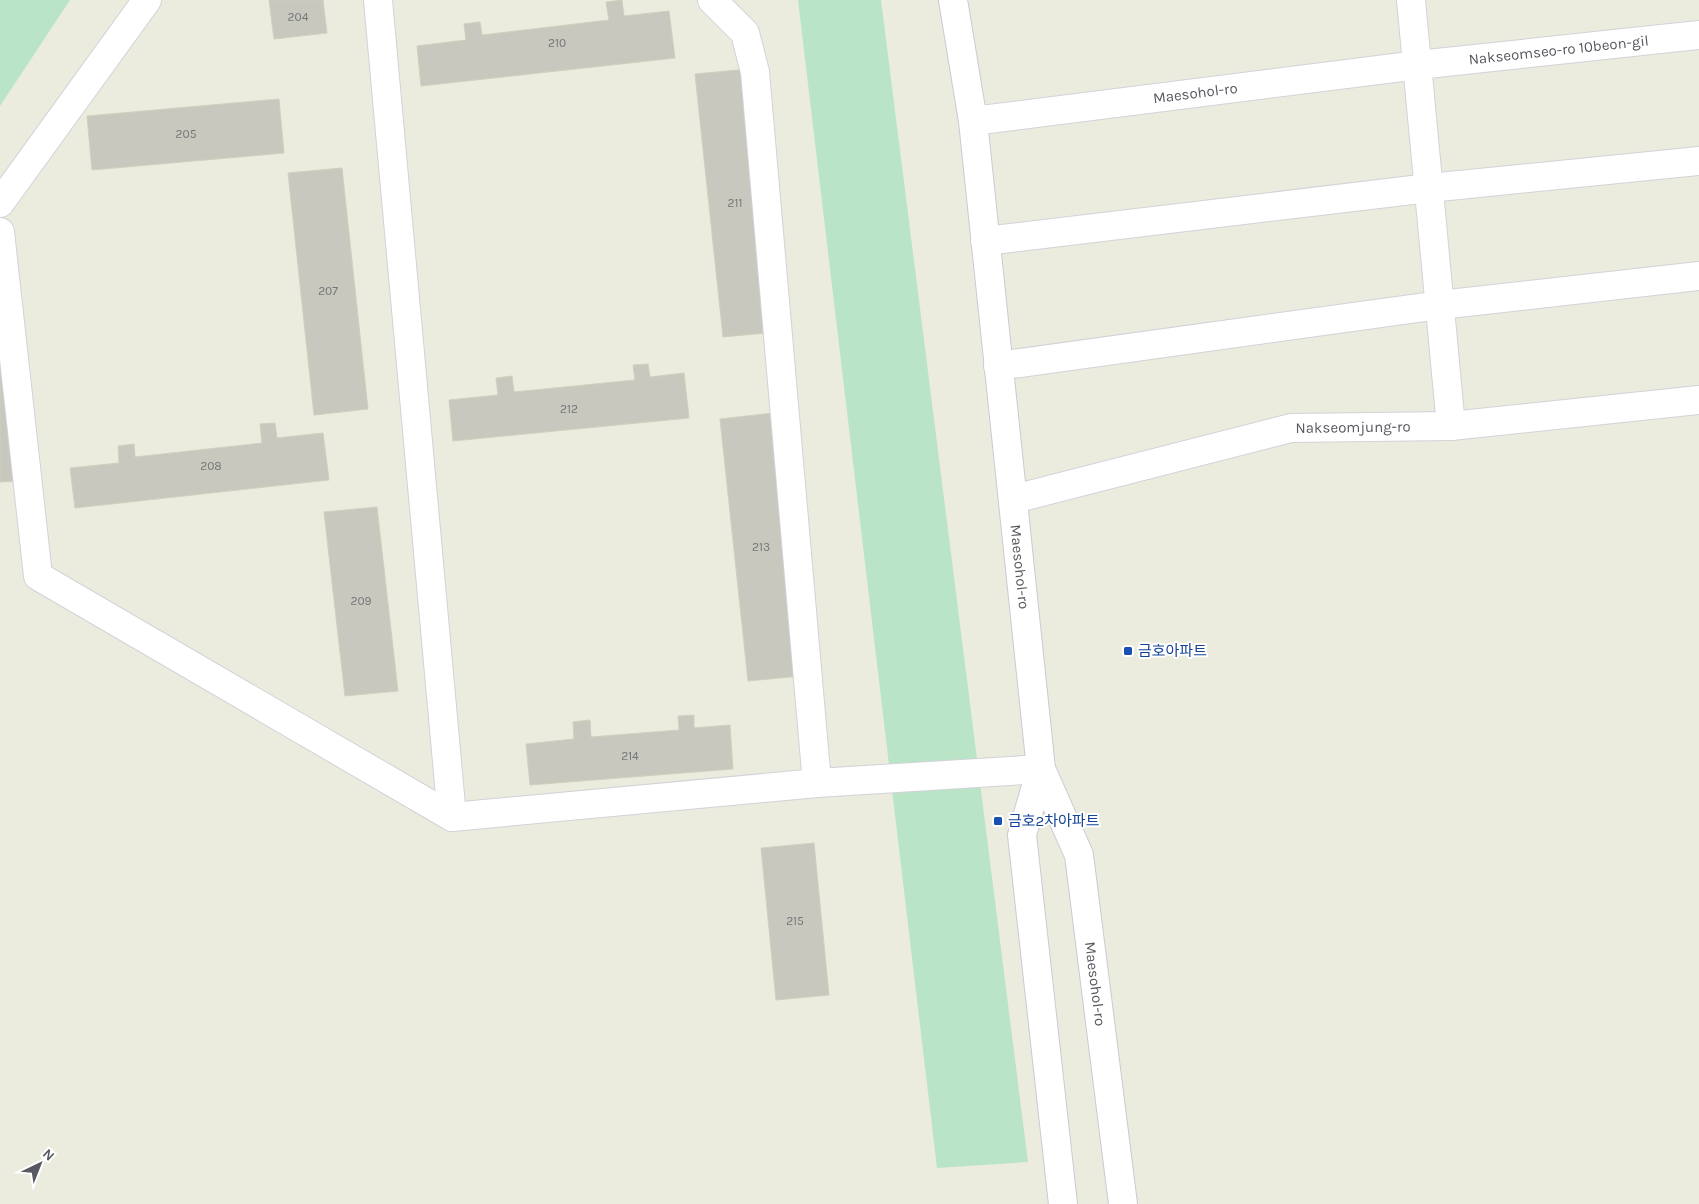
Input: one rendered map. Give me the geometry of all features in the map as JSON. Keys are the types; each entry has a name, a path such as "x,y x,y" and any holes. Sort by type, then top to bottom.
{"street":[{"path":"0,203 147,0"},
{"path":"378,0 452,817"},
{"path":"712,0 745,34 755,72 817,783"},
{"name":"Maesohol-ro","path":"953,0 973,121 1041,769 1079,855 1124,1204"},
{"path":"1411,0 1451,426"},
{"name":"Nakseomseo-ro 10beon-gil","path":"1418,65 1699,35"},
{"name":"Maesohol-ro","path":"973,121 1418,65"},
{"path":"986,241 1429,188 1699,162"},
{"path":"0,232 38,576 452,817 817,783 1041,769"},
{"path":"998,366 1440,305 1699,276"},
{"name":"Nakseomjung-ro","path":"1014,499 1291,428 1451,426 1699,400"},
{"name":"Maesohol-ro","path":"1041,769 1022,835 1063,1204"}],"green space":[{"path":"0,0 70,0 0,106"},
{"path":"798,0 881,0 1028,1162 937,1168"}],"building":[{"path":"269,0 323,0 327,33 274,39"},
{"path":"622,0 624,16 669,11 675,58 421,86 417,46 466,40 464,24 480,22 482,35 609,20 606,2"},
{"path":"748,69 776,332 723,337 695,74"},
{"path":"279,99 284,153 92,170 87,116"},
{"path":"342,168 368,409 314,415 288,173"},
{"path":"0,289 21,481 0,482"},
{"path":"648,364 650,377 684,373 689,418 453,441 449,400 498,395 496,378 512,376 514,392 635,380 633,365"},
{"path":"773,413 801,676 748,681 720,419"},
{"path":"275,423 277,438 323,433 329,480 75,508 70,468 119,463 118,446 134,444 135,457 262,443 260,424"},
{"path":"377,507 398,691 345,696 324,512"},
{"path":"694,715 694,728 730,725 733,769 530,785 526,744 574,739 573,722 590,720 591,737 679,730 678,716"},
{"path":"814,843 829,995 776,1000 761,848"}],"place":[{"name":"금호아파트","path":"1128,651"},
{"name":"금호2차아파트","path":"998,821"}]}
